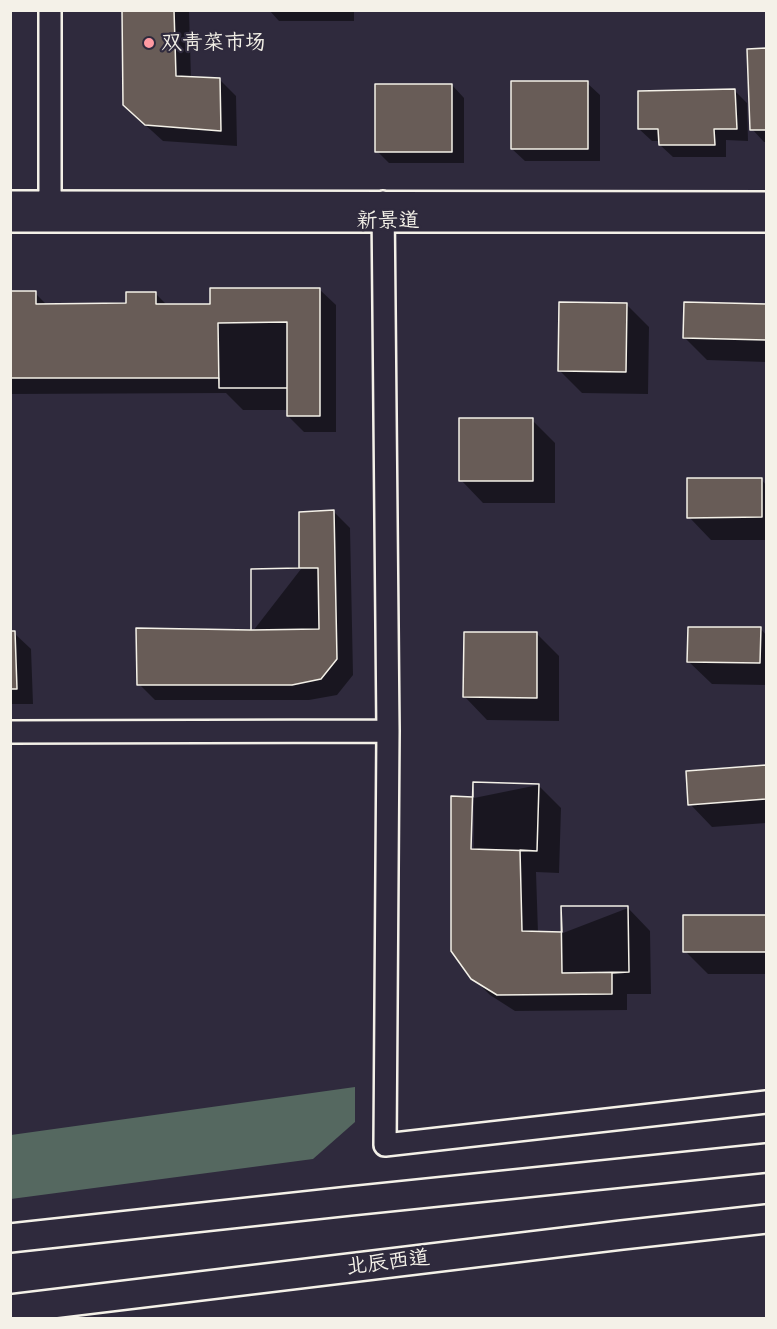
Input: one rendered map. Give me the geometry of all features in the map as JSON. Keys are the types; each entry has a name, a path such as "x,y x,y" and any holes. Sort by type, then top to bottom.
{"main road":[{"path":"10,1238 766,1158"},
{"name":"北辰西道","path":"10,1309 766,1219"}],"street":[{"path":"50,10 50,211"},
{"name":"新景道","path":"10,202 50,211 383,211 766,202"},
{"name":"新景道","path":"10,221 50,211"},
{"path":"383,211 388,731 385,1145 766,1102"},
{"name":"新景道","path":"383,211 766,221"},
{"path":"10,732 388,731"}],"green space":[{"path":"355,1087 355,1122 313,1159 11,1199 11,1135"}],"building":[{"name":"双青菜市场","path":"122,10 174,10 176,76 220,78 221,131 145,125 123,105"},
{"path":"766,48 766,130 750,130 747,49"},
{"path":"511,81 588,81 588,149 511,149"},
{"path":"375,84 452,84 452,152 375,152"},
{"path":"735,89 737,129 714,129 715,145 659,145 658,129 638,129 638,91"},
{"path":"210,288 320,288 320,416 287,416 287,388 219,388 219,378 10,378 10,291 36,291 36,304 126,303 126,292 156,292 156,304 210,304"},
{"path":"559,302 627,303 626,372 558,371"},
{"path":"684,302 766,304 766,340 683,338"},
{"path":"287,322 287,388 219,388 218,323"},
{"path":"459,418 533,418 533,481 459,481"},
{"path":"687,478 762,478 762,517 687,518"},
{"path":"334,510 337,659 321,679 292,685 137,685 136,628 251,630 251,569 299,568 299,512"},
{"path":"318,568 319,629 251,630 251,569"},
{"path":"688,627 761,627 760,663 687,662"},
{"path":"10,631 15,631 17,689 10,689"},
{"path":"464,632 537,632 537,698 463,697"},
{"path":"766,765 766,799 688,805 686,771"},
{"path":"473,782 539,784 537,851 471,849"},
{"path":"473,782 539,784 537,851 520,850 522,931 562,932 561,906 628,906 629,972 612,973 612,994 497,995 471,979 451,951 451,796 473,797"},
{"path":"561,906 628,906 629,972 562,973"},
{"path":"683,915 766,915 766,952 683,952"}],"place":[{"name":"双青菜市场","path":"149,43"}]}
